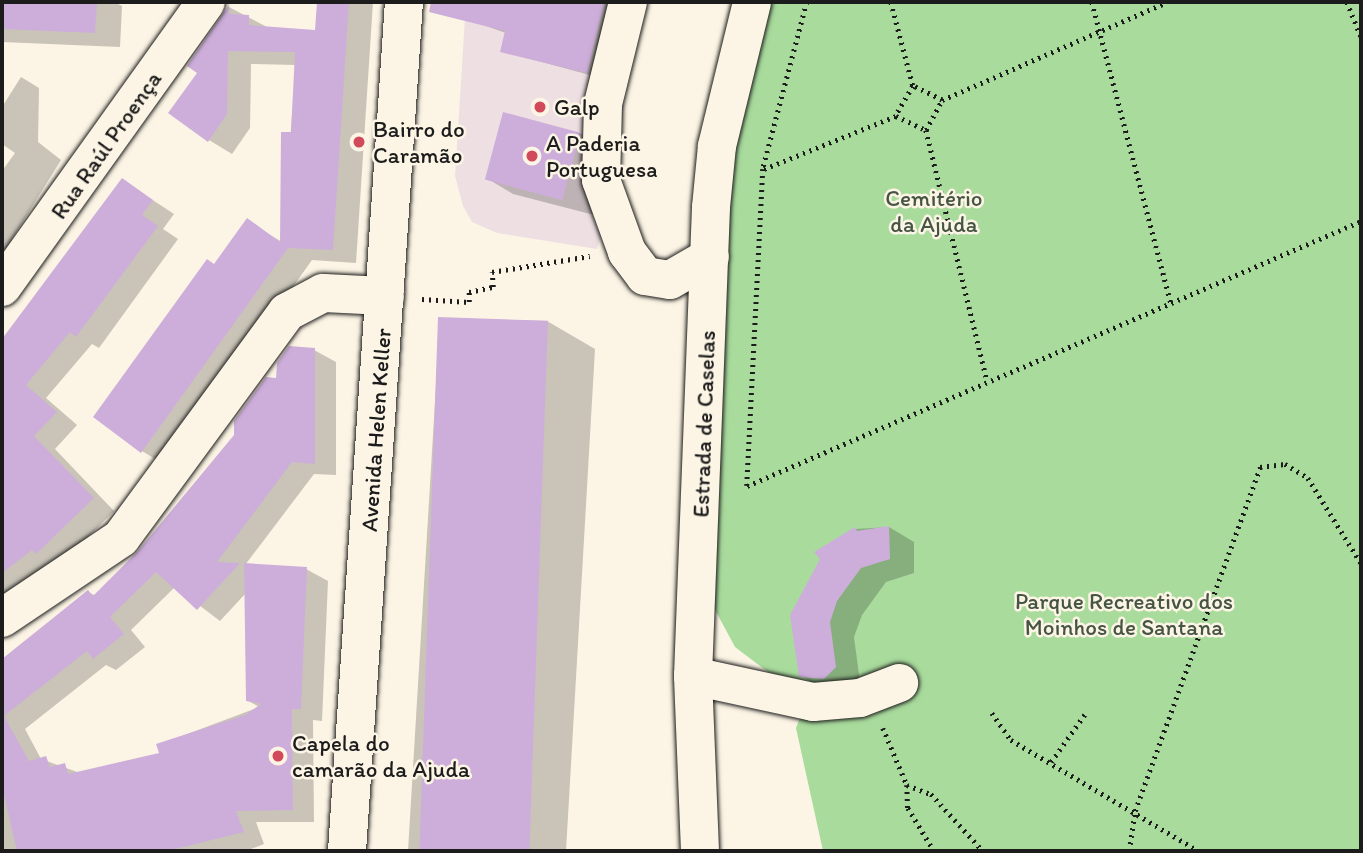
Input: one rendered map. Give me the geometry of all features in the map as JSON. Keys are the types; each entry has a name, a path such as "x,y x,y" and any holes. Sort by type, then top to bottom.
{"street":[{"name":"Rua Raúl Proença","path":"2,287 206,2"},
{"path":"628,2 603,104 601,180 626,253 645,276 670,280 710,257"},
{"name":"Estrada de Caselas","path":"700,851 693,676 710,257 717,146 752,2"},
{"name":"Avenida Helen Keller","path":"347,851 406,4"},
{"path":"2,618 121,538 287,312 323,293 385,296"},
{"path":"693,676 813,702 887,688"}],"path":[{"path":"807,2 763,169 747,486 1361,221"},
{"path":"763,169 896,116 913,86 891,2"},
{"path":"1092,2 1171,303"},
{"path":"987,381 926,130 942,100 1167,2"},
{"path":"1347,2 1361,36"},
{"path":"913,86 942,100"},
{"path":"896,116 926,130"},
{"path":"385,296 469,302 469,292 493,287 492,272 543,263"},
{"path":"1129,851 1135,811 1259,467 1284,464 1308,478 1361,563"},
{"path":"887,688 888,751 907,785 908,808 934,851"},
{"path":"992,713 1011,740 1199,851"},
{"path":"1051,762 1085,714"},
{"path":"907,785 931,793 983,851"}],"shaded area":[{"name":"Galp","path":"466,2 648,2 626,81 617,181 597,249 497,233 472,222 463,206 455,176"}],"green space":[{"path":"761,2 1361,2 1361,851 823,851 796,728 801,715 780,681 735,647 713,606 727,127"}],"building":[{"path":"2,2 97,2 95,33 2,29"},
{"path":"317,2 349,2 333,250 288,248 141,453 93,417 207,259 214,264 247,218 280,242 281,132 291,132 295,52 228,51 227,114 208,142 168,113 197,73 187,66 229,5 229,14 249,15 249,25 315,30"},
{"path":"431,2 604,2 587,73 500,52 505,31 429,12"},
{"path":"503,112 580,133 562,200 485,180"},
{"path":"122,178 153,200 142,215 158,226 76,337 70,332 26,385 57,412 34,436 94,498 36,554 32,550 2,573 2,339"},
{"path":"438,317 548,321 529,851 419,851"},
{"path":"289,346 315,348 315,464 292,462 217,562 240,563 197,610 156,572 110,617 124,634 93,659 87,651 4,716 29,761 46,756 50,767 65,763 68,774 159,753 156,744 245,715 261,704 246,701 244,563 307,567 301,709 292,709 293,810 236,811 244,832 167,851 17,851 2,786 2,659 88,590 93,596 138,551 234,435 234,421 266,377 276,378 277,363"},
{"path":"889,526 890,559 861,568 837,601 830,622 836,667 824,679 799,677 790,615 820,559 814,552 855,527 857,531"}],"place":[{"name":"Galp","path":"540,107"},
{"name":"Bairro do Caramão","path":"359,142"},
{"name":"A Paderia Portuguesa","path":"532,156"},
{"name":"Capela do camarão da Ajuda","path":"278,756"}],"park label":[{"name":"Cemitério da Ajuda","path":"934,211"},
{"name":"Parque Recreativo dos Moinhos de Santana","path":"1124,614"}]}
